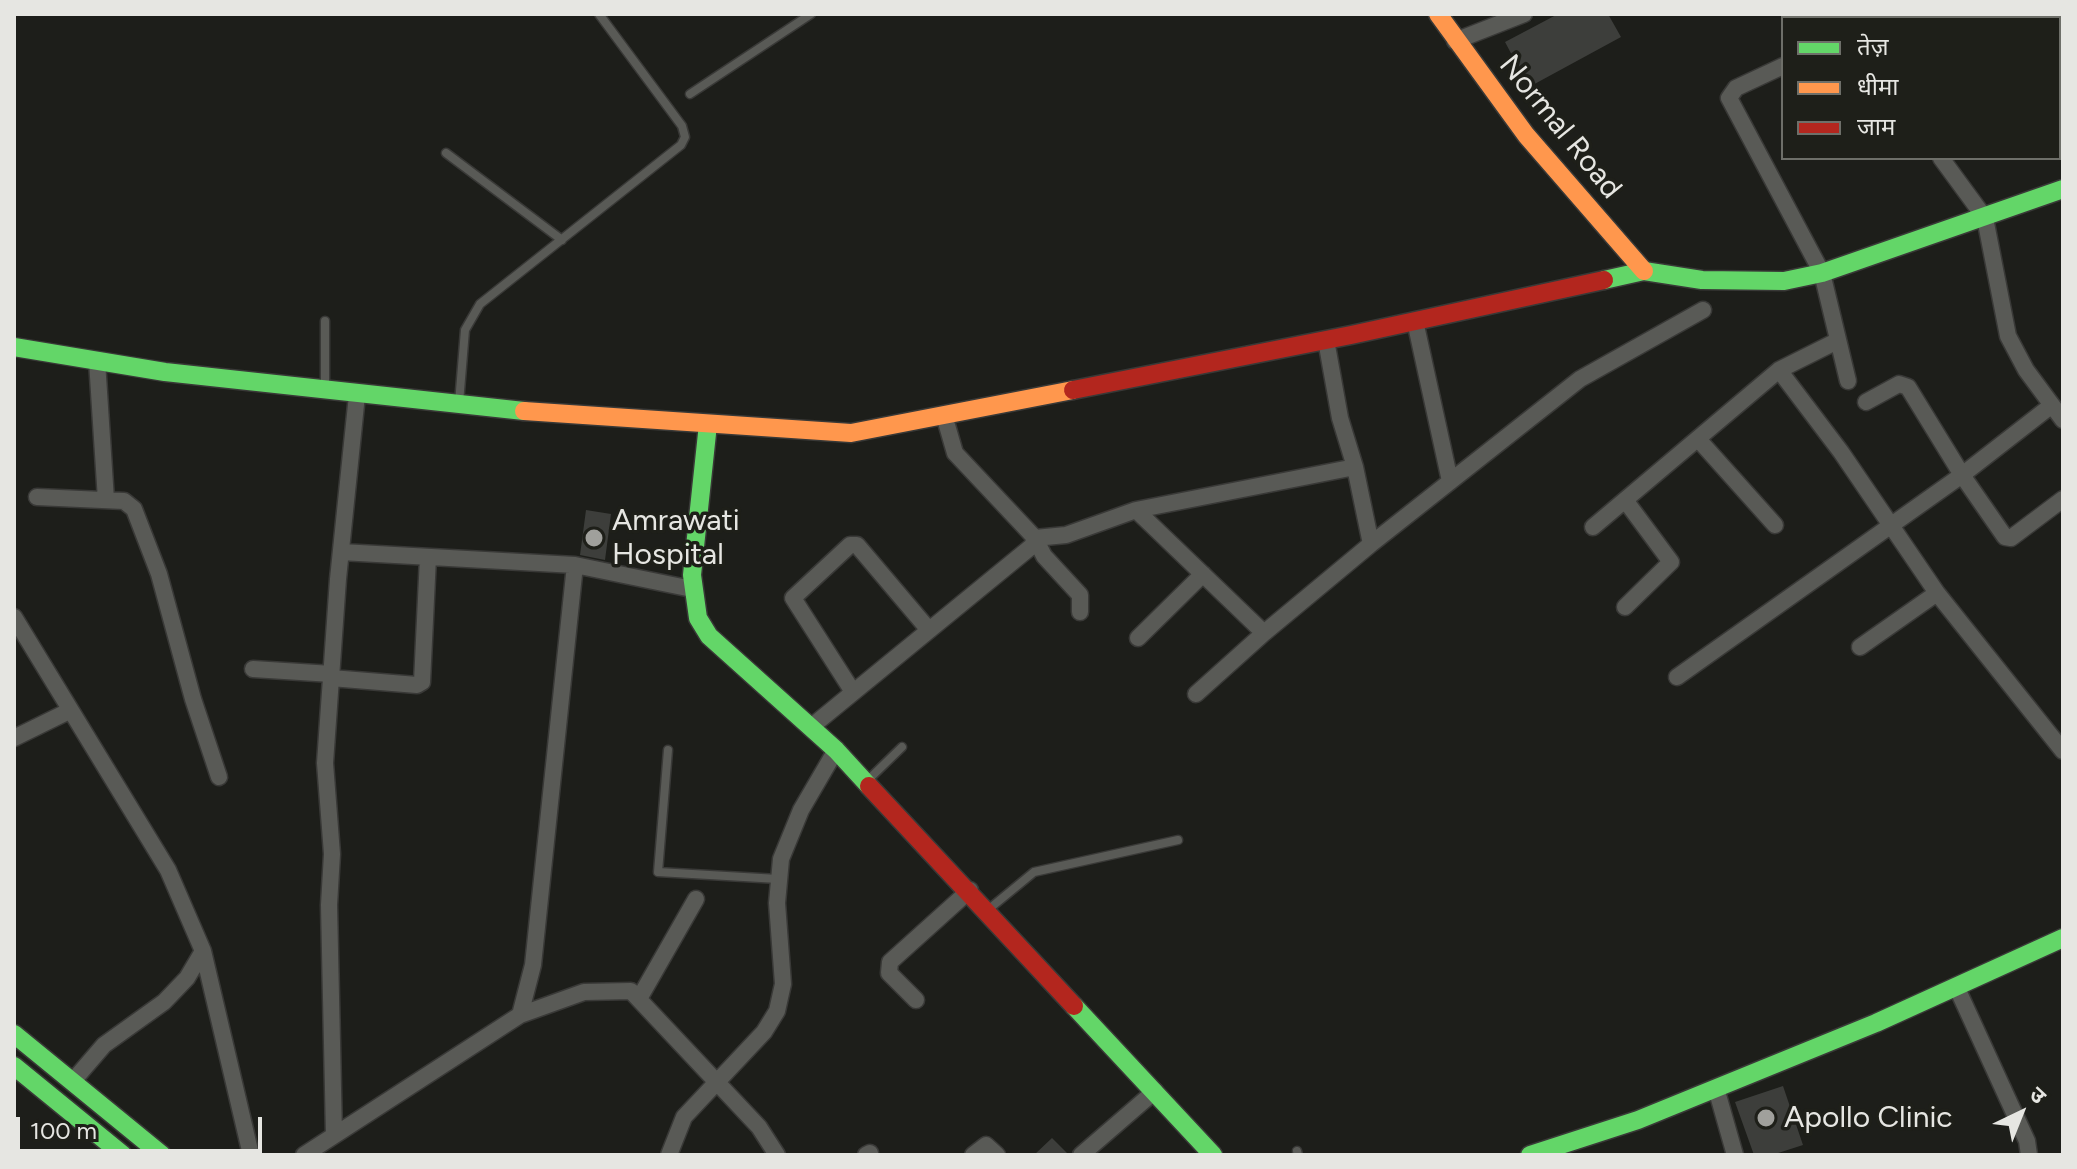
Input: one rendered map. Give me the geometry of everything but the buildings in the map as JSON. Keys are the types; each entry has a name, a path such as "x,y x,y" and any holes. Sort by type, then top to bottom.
{"main road":[{"name":"Normal Road","path":"1438,14 1526,135 1644,271"},
{"path":"14,347 97,361 458,406 851,433 1326,340 1644,271 1729,280 1784,281 1822,273 2063,189"},
{"path":"708,424 692,589 698,618 709,636 836,750 970,890 1213,1155"},
{"path":"1530,1155 1574,1148 2063,938"},
{"path":"14,1034 162,1155"},
{"path":"14,1066 123,1155"}],"street":[{"path":"1455,41 1524,14"},
{"path":"1781,67 1736,88 1729,98 1822,273 1848,381"},
{"path":"1942,160 1985,218 2008,336 2026,370 2063,420"},
{"path":"1196,694 1371,544 1580,379 1703,310"},
{"path":"1415,321 1450,481"},
{"path":"1326,340 1340,418 1355,467 1371,544"},
{"path":"1593,527 1779,370 1837,341"},
{"path":"97,361 106,500"},
{"path":"1779,370 1841,452 1889,527 1937,593 2063,751"},
{"path":"1866,402 1899,384 1908,387 1962,475 2008,539 2063,499"},
{"path":"334,1135 329,905 332,854 325,763 357,395"},
{"path":"1677,677 1962,475 2052,405"},
{"path":"944,415 955,453 1035,538 1044,556 1080,595 1080,612"},
{"path":"1698,439 1775,525"},
{"path":"1035,538 1066,535 1136,510 1355,467"},
{"path":"37,497 124,501 134,509 159,574 193,699 219,777"},
{"path":"1625,500 1671,562 1625,607"},
{"path":"1136,510 1264,633"},
{"path":"811,727 1032,546 1035,538"},
{"path":"853,692 793,602 794,595 850,545 857,545 929,630"},
{"path":"341,552 575,565 692,589"},
{"path":"253,669 417,685 422,682 428,557"},
{"path":"520,1015 533,965 575,565"},
{"path":"1138,638 1203,574"},
{"path":"1860,647 1937,593"},
{"path":"14,617 168,870 203,951 251,1155"},
{"path":"14,738 69,711"},
{"path":"669,1155 684,1117 764,1032 777,1011 783,984 778,879 796,822 836,750"},
{"path":"916,1000 889,973 890,962 970,890"},
{"path":"640,997 696,899"},
{"path":"73,1081 104,1045 164,1002 187,978 203,951"},
{"path":"1956,986 2027,1141 2028,1155"},
{"path":"304,1155 520,1015 584,992 615,989 640,997 759,1127 777,1155"},
{"path":"1716,1088 1735,1155"},
{"path":"1081,1155 1155,1091"},
{"path":"973,1155 986,1145 997,1155"}],"lane":[{"path":"458,406 463,343 471,317 480,304 681,145 685,137 682,126 599,14"},
{"path":"690,94 811,14"},
{"path":"446,153 562,240"},
{"path":"325,321 325,391"},
{"path":"866,781 902,747"},
{"path":"668,750 658,872 778,879"},
{"path":"988,910 1034,872 1178,840"}],"traffic: fast":[{"path":"1604,280 1644,271 1702,280 1784,281 1822,273 2063,189"},
{"path":"14,347 165,372 524,411"},
{"path":"708,424 692,575 698,618 709,636 836,750 869,786"},
{"path":"1530,1155 1638,1120 1876,1023 2063,938"},
{"path":"1074,1006 1213,1155"},
{"path":"14,1034 162,1155"},
{"path":"14,1066 123,1155"}],"traffic: slow":[{"path":"1438,14 1526,135 1644,271"},
{"path":"524,411 851,433 1073,390"}],"traffic: jam":[{"path":"1073,390 1351,335 1604,280"},
{"path":"869,786 1074,1006"}],"place":[{"name":"Amrawati Hospital","path":"594,538"},
{"name":"Apollo Clinic","path":"1766,1118"}]}
